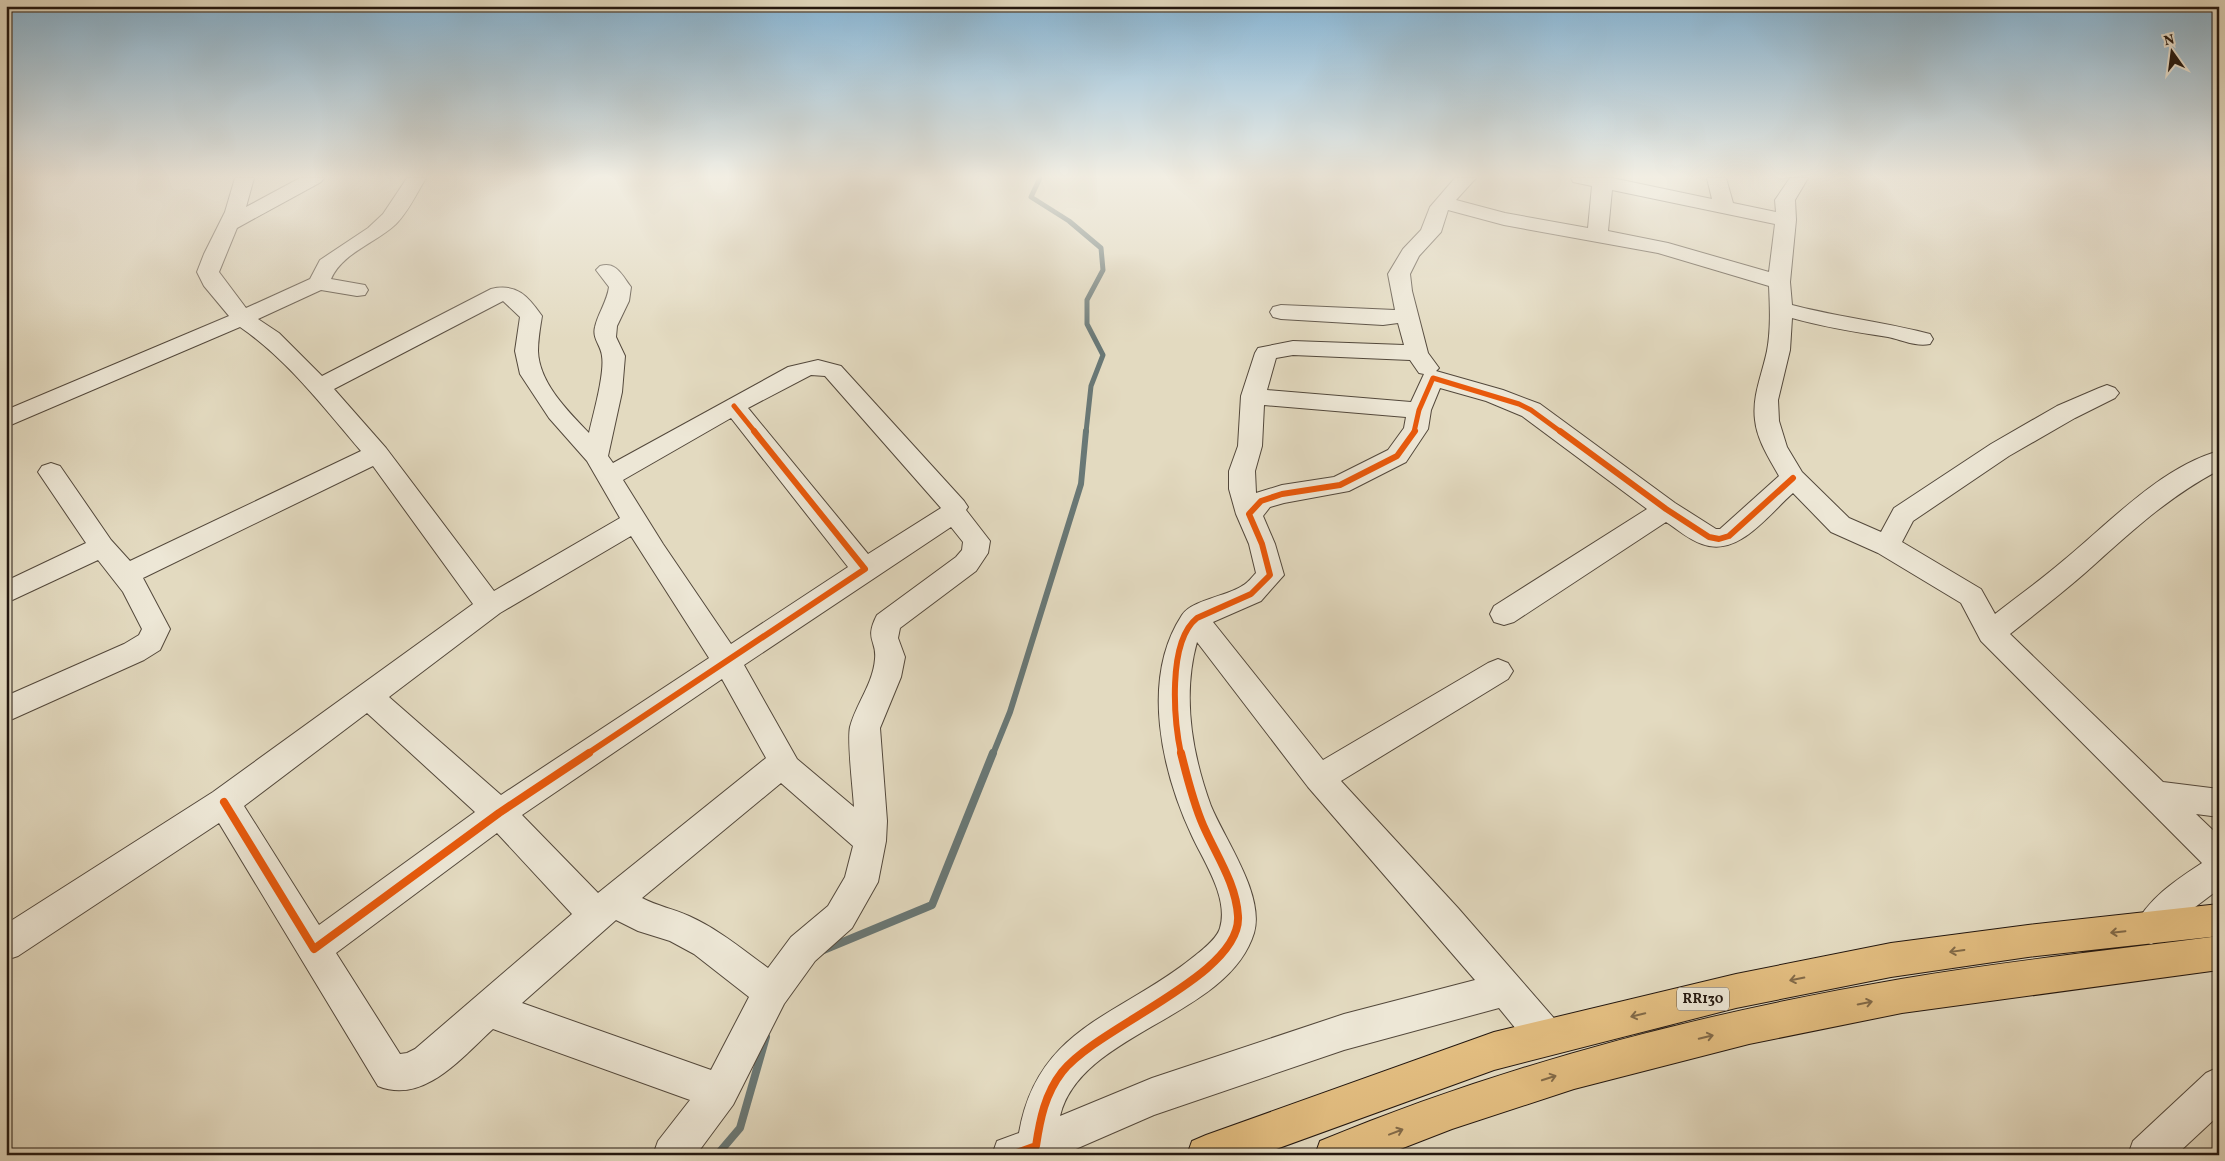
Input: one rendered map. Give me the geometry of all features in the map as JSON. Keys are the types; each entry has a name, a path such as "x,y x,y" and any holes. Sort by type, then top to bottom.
{"highway":[{"name":"RR130","path":"1206,1155 1494,1051 1736,991 1891,960 2028,941 2219,920"},
{"name":"RR130","path":"1334,1155 1452,1110 1574,1070 1750,1026 1902,996 2219,953"}],"street":[{"path":"225,232 214,254 208,272 212,281 242,318 271,338 318,387 377,454 490,606"},
{"path":"319,283 327,264 375,232"},
{"path":"1431,232 1410,253 1399,274 1407,316 1417,353 1433,378 1459,387 1507,399 1531,410 1709,537 1725,539 1793,478"},
{"path":"1581,232 1661,247 1779,282"},
{"path":"1785,232 1779,282 1781,309 1779,350 1766,400 1767,421 1775,447 1793,478 1840,525 1887,546 1972,596 1991,633 2219,858"},
{"path":"603,467 614,356 605,336 606,326 618,301 620,287 606,270"},
{"path":"6,419 319,283 357,290"},
{"path":"224,802 391,1074 411,1072 428,1062 605,908 781,764 782,759 727,661 653,552 603,467 568,426 533,376 526,348 531,316 511,294 499,294 318,387"},
{"path":"1781,309 1838,324 1891,331 1922,339"},
{"path":"1281,312 1383,318 1407,316"},
{"path":"1024,1150 1050,1090 1065,1068 1113,1031 1197,978 1228,947 1236,932 1238,914 1232,890 1188,786 1175,716 1177,670 1184,636 1195,619 1253,593 1270,575 1262,544 1249,514 1242,489 1242,471 1250,446 1253,396 1266,353 1293,348 1417,353"},
{"path":"314,949 499,813 865,569 925,533 953,511 955,507 833,370 823,366 796,372 734,406 603,467"},
{"path":"1249,514 1261,502 1282,494 1340,485 1396,456 1416,429 1419,410 1433,378"},
{"path":"1887,546 1903,516 1918,505 2000,450 2066,412 2107,393"},
{"path":"1253,396 1419,410"},
{"path":"734,406 865,569"},
{"path":"128,574 377,454"},
{"path":"1991,633 2074,567 2127,518 2176,482 2219,459"},
{"path":"6,710 134,652 150,642 156,629 151,615 128,574 102,547 51,472"},
{"path":"1504,614 1666,508"},
{"path":"672,1155 720,1092 771,992 804,950 840,917 860,882 870,841 871,821 865,728 886,677 890,657 884,638 887,623 966,564 975,553 977,541 953,511"},
{"path":"6,944 224,802 490,606 635,521"},
{"path":"6,592 102,547"},
{"path":"1195,619 1319,778 1367,830 1546,1037"},
{"path":"1319,778 1498,671"},
{"path":"368,696 605,908 677,927 706,942 771,992"},
{"path":"781,764 870,841"},
{"path":"2155,795 2219,803"},
{"path":"2151,928 2183,894 2219,871"},
{"path":"1024,1150 1152,1097 1344,1032 1506,989"},
{"path":"488,1009 720,1092"},
{"path":"2146,1155 2217,1093"}],"waterway":[{"path":"1082,232 1101,248 1103,270 1087,300 1087,324 1103,355 1091,386 1086,432"},
{"path":"993,754 1010,712 1081,484 1086,431"},
{"path":"821,951 932,905 993,753"},
{"path":"717,1155 740,1128 766,1037"}],"cycle path":[{"path":"1011,1155 1036,1146 1042,1111 1047,1097 1062,1072 1080,1054 1100,1038 1191,982 1221,955 1229,946 1237,931 1239,918 1233,891 1194,803 1187,778 1180,751 1174,694 1176,667 1182,643 1193,621 1251,594 1270,575 1262,544 1249,514 1261,501 1282,494 1340,485 1397,456 1416,429 1419,410 1433,378 1495,396 1531,410 1666,509 1709,537 1719,539 1729,536 1793,478"},
{"path":"224,802 314,949 499,813 865,569 734,406"}]}
